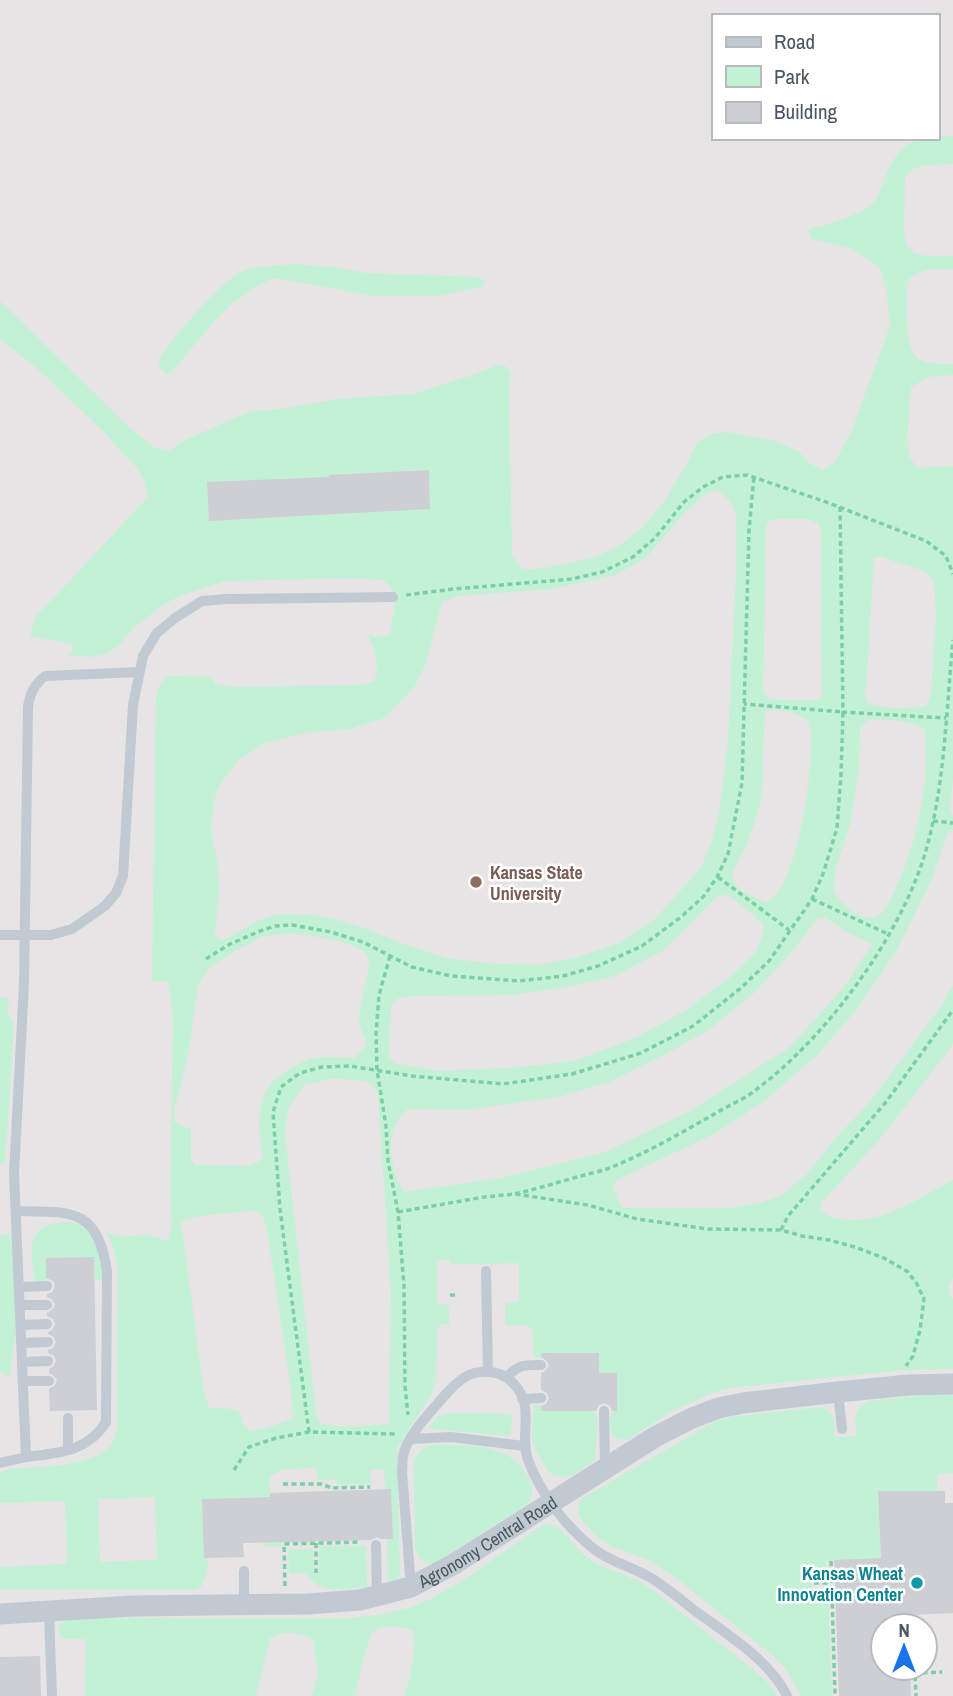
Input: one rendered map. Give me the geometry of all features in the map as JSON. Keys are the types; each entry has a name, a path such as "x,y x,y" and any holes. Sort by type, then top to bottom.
{"street":[{"name":"Agronomy Central Road","path":"0,1614 133,1606 307,1604 377,1596 411,1587 454,1564 655,1437 718,1408 896,1386 953,1384"}],"lane":[{"path":"0,935 51,935 72,929 105,905 116,893 123,876 133,705 143,656 157,633 202,601 393,597"},
{"path":"26,1457 14,1174 21,1038 28,707 30,694 45,676 139,672"},
{"path":"0,1175 14,1174"},
{"path":"0,1463 68,1450 89,1442 100,1433 106,1422 101,1321 101,1304 107,1285 104,1250 96,1232 85,1221 72,1214 16,1211"},
{"path":"486,1271 488,1372"},
{"path":"94,1285 107,1285"},
{"path":"19,1287 47,1286"},
{"path":"20,1305 47,1305"},
{"path":"21,1325 47,1324"},
{"path":"22,1343 48,1342"},
{"path":"23,1362 48,1361"},
{"path":"507,1377 519,1366 541,1365"},
{"path":"411,1587 403,1454 418,1428 457,1382 478,1372 503,1375 514,1384 522,1399 525,1413 524,1446 528,1458 537,1479 565,1522 596,1551 652,1578 755,1655 782,1686 787,1696"},
{"path":"23,1381 49,1381"},
{"path":"838,1392 842,1429"},
{"path":"522,1399 541,1398"},
{"path":"604,1411 606,1468"},
{"path":"68,1418 68,1450"},
{"path":"411,1438 451,1437 524,1446"},
{"path":"376,1545 377,1596"},
{"path":"244,1571 244,1605"},
{"path":"49,1612 52,1696"}],"path":[{"path":"393,597 572,579 602,572 633,557 655,538 684,502 702,487 723,477 747,475 840,507 926,541 946,556 953,574"},
{"path":"206,959 230,944 260,931 275,926 292,925 331,932 363,942 412,967 451,976 519,981 563,976 598,966 642,946 681,916 704,895 717,877 728,854 742,783 749,530 754,476"},
{"path":"309,1432 279,1209 273,1112 281,1087 300,1073 331,1066 350,1066 425,1078 503,1084 572,1074 641,1053 693,1027 769,961 812,899 837,828 844,712 840,507"},
{"path":"398,1212 515,1194 606,1169 682,1133 756,1090 802,1051 861,978 904,905 922,862 939,789 953,640"},
{"path":"744,704 946,718"},
{"path":"933,821 953,823"},
{"path":"717,877 789,930"},
{"path":"812,899 888,934"},
{"path":"234,1470 248,1447 276,1437 309,1432 394,1433 411,1438 405,1386 404,1286 398,1212 388,1161 387,1126 377,1070 379,995 390,956"},
{"path":"781,1230 793,1210 887,1102 953,1010"},
{"path":"515,1194 588,1205 637,1219 708,1229 781,1230 855,1247 884,1258 908,1272 924,1299 913,1356 896,1386"},
{"path":"299,1483 299,1492"},
{"path":"283,1484 321,1484 332,1488 370,1487"},
{"path":"285,1591 284,1544 366,1542 376,1545"},
{"path":"316,1543 316,1573"},
{"path":"831,1561 835,1696"},
{"path":"814,1583 831,1583"}],"shaded area":[{"name":"Kansas State University","path":"0,0 953,0 953,1696 0,1696"}],"green space":[{"path":"939,136 953,136 953,164 914,168 905,177 904,232 906,244 914,253 953,256 953,269 924,271 908,280 906,300 909,343 916,357 929,363 953,364 953,375 928,377 911,387 907,440 909,456 917,468 953,466 953,778 950,810 953,830 948,831 931,881 897,950 855,1011 818,1054 763,1102 714,1134 617,1180 613,1185 619,1204 625,1208 729,1208 760,1203 782,1195 807,1174 870,1102 942,1005 953,985 951,1047 880,1139 822,1202 820,1211 837,1218 871,1218 906,1206 953,1180 953,1278 948,1288 953,1299 953,1369 904,1370 729,1388 670,1412 627,1440 614,1438 609,1425 613,1411 617,1411 617,1373 599,1373 599,1353 542,1353 541,1358 534,1357 532,1328 505,1325 505,1303 519,1302 519,1263 450,1264 450,1260 437,1260 437,1304 449,1305 449,1326 440,1324 437,1331 436,1380 431,1395 397,1448 400,1573 396,1581 388,1584 387,1539 393,1539 391,1490 385,1489 384,1469 370,1470 371,1484 338,1485 337,1480 317,1480 317,1468 282,1469 270,1475 270,1542 282,1542 282,1546 263,1546 262,1497 202,1499 207,1571 201,1587 194,1590 0,1590 0,1567 67,1564 65,1501 0,1503 0,1473 7,1469 61,1465 88,1459 109,1448 115,1436 118,1273 113,1247 106,1233 120,1237 147,1235 168,1241 172,1226 170,1191 173,1018 168,981 152,982 158,690 169,676 212,677 215,684 233,687 361,685 373,682 377,665 368,635 390,635 395,604 391,587 383,580 354,578 225,581 177,597 163,605 134,627 120,644 108,653 91,657 65,655 72,653 73,645 30,636 35,618 148,497 145,482 137,468 102,430 39,370 0,339 0,301 127,425 153,447 169,451 185,440 249,412 340,399 413,394 495,366 505,366 511,372 509,394 512,556 521,568 529,570 552,567 596,557 619,546 640,530 664,502 696,444 712,434 727,432 775,441 798,451 808,462 822,470 834,463 851,433 890,326 887,294 880,268 851,248 812,239 808,231 869,207 879,194 893,160 917,140 939,140","holes":["429,470 430,508 392,510 390,472","306,478 308,516 271,518 268,480","245,481 247,519 209,521 207,483","715,490 725,496 736,514 728,740 720,807 712,841 701,868 654,920 619,943 578,957 539,965 495,964 447,958 335,919 312,915 278,914 259,920 229,938 221,940 215,935 219,890 217,854 211,828 216,792 239,760 264,743 310,732 350,729 384,718 415,686 426,663 442,602 459,596 551,589 615,575 645,559 700,498","808,519 818,523 821,530 822,697 818,700 771,700 763,693 768,521","874,557 881,557 924,571 934,581 936,615 931,693 925,707 888,708 867,703 865,696","778,709 793,713 808,720 811,731 806,799 795,853 787,876 777,893 766,903 740,890 732,873 748,842 761,802 765,710","868,719 905,722 925,730 924,791 910,853 891,900 881,914 872,918 861,917 852,911 833,891 836,867 850,825 859,768 860,729","727,895 764,926 755,953 729,978 685,1011 637,1037 575,1061 511,1068 438,1071 394,1063 389,1056 391,1005 397,999 407,996 513,995 567,987 615,976 664,950 718,896","818,918 826,918 872,944 844,987 790,1047 692,1110 606,1152 501,1178 404,1192 395,1172 391,1149 395,1127 408,1109 465,1110 558,1097 609,1082 707,1031 755,992","285,934 330,939 364,951 370,962 358,1020 367,1044 355,1058 310,1059 291,1068 272,1083 261,1105 263,1159 248,1166 195,1165 191,1159 191,1129 174,1122 174,1110 190,1043 198,985 209,968 263,936","333,1078 372,1084 378,1094 391,1293 389,1424 327,1424 319,1422 316,1413 285,1134 288,1109 304,1085","254,1210 263,1216 268,1236 293,1419 250,1431 243,1424 239,1411 209,1408 204,1393 181,1221 199,1216","155,1497 157,1560 100,1562 98,1499"]},
{"path":"292,264 366,273 474,277 486,281 482,287 436,296 374,296 275,278 259,285 231,305 167,375 159,367 162,356 178,333 235,275 254,268"},
{"path":"0,997 8,999 7,1010 14,1025 5,1162 0,1165"},
{"path":"69,1222 80,1225 95,1237 104,1280 95,1280 94,1257 46,1258 46,1281 36,1281 34,1278 34,1238 45,1227"},
{"path":"10,1233 15,1252 15,1337 10,1374 5,1377 5,1373 0,1373 0,1235"},
{"path":"953,1395 953,1473 937,1474 937,1491 878,1492 882,1606 858,1559 825,1561 827,1573 815,1577 812,1581 812,1590 828,1590 832,1696 802,1696 784,1667 773,1656 680,1581 649,1560 612,1547 595,1535 578,1513 581,1499 716,1421 821,1407 832,1415 834,1437 856,1436 857,1411 864,1404 870,1401"},
{"path":"534,1405 541,1405 541,1411 594,1411 598,1419 595,1460 571,1476 555,1476 548,1471 532,1439"},
{"path":"450,1413 510,1414 510,1436 429,1427 438,1416"},
{"path":"432,1445 473,1446 499,1452 520,1466 528,1477 532,1490 528,1504 432,1565 421,1559 415,1547 414,1460 422,1450"},
{"path":"552,1524 597,1564 641,1582 655,1592 755,1671 777,1696 405,1696 414,1655 413,1630 388,1627 374,1631 371,1636 355,1696 312,1696 318,1675 313,1639 292,1633 270,1638 256,1696 85,1696 86,1639 64,1639 59,1634 61,1624 72,1618 351,1618 410,1608 462,1581 543,1525"},
{"path":"319,1546 366,1546 367,1587 342,1590 325,1588 311,1580 306,1573 289,1574 288,1549 313,1549 314,1573 319,1573"}],"building":[{"path":"429,470 430,509 209,521 207,482"},
{"path":"94,1257 97,1410 50,1411 49,1389 57,1380 49,1373 56,1361 48,1350 53,1348 56,1342 54,1337 48,1334 55,1324 47,1313 55,1304 47,1294 52,1292 55,1286 53,1281 46,1278 46,1258"},
{"path":"541,1353 599,1353 599,1373 617,1373 617,1411 612,1411 605,1403 599,1405 596,1411 541,1411 541,1406 546,1404 549,1398 547,1393 541,1390 541,1373 549,1366"},
{"path":"391,1489 393,1539 377,1537 371,1540 243,1543 244,1557 204,1558 202,1499 270,1497 270,1493"},
{"name":"Kansas Wheat Innovation Center","path":"878,1491 945,1491 945,1503 953,1503 953,1613 869,1612 869,1682 910,1682 911,1696 839,1696 834,1560 881,1558"},
{"path":"40,1656 41,1696 0,1696 0,1657"}],"place":[{"name":"Kansas State University","path":"476,882"},
{"name":"Kansas Wheat Innovation Center","path":"917,1583"}]}
